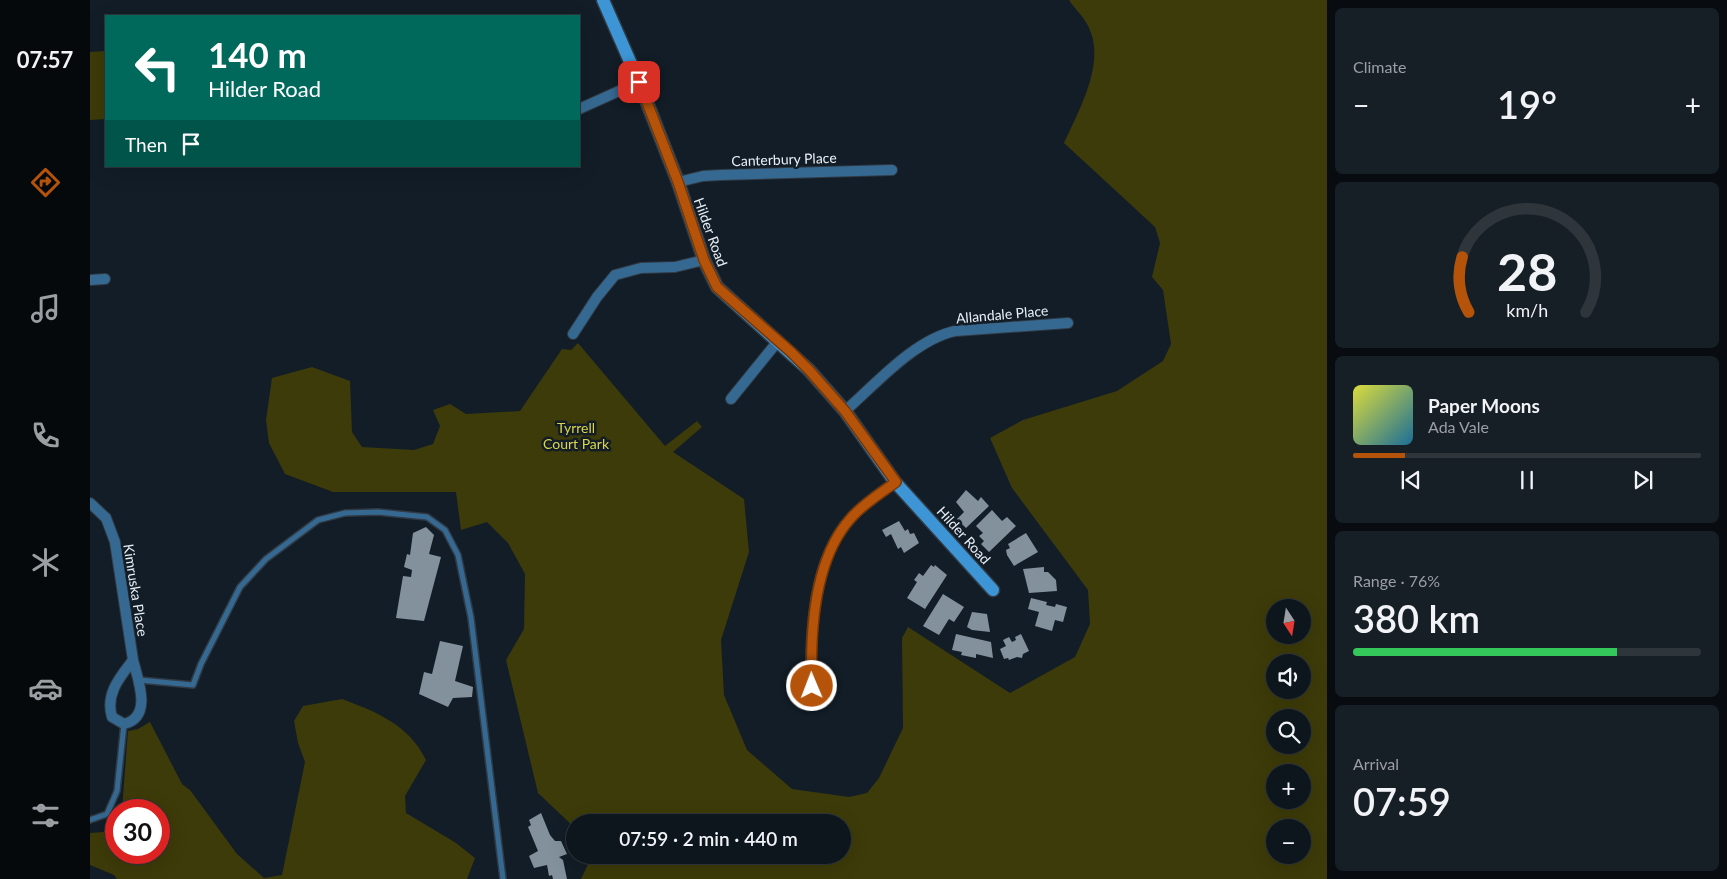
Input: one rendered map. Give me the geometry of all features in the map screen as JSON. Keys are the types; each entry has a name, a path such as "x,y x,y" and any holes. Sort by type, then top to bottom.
{"street":[{"name":"Hilder Road","path":"603,0 639,82 678,182 704,260 717,287 809,370 845,411 896,482 993,590"},
{"path":"580,109 639,82"},
{"name":"Canterbury Place","path":"678,182 703,176 892,170"},
{"path":"573,334 597,297 615,275 641,268 675,267 704,260"},
{"path":"90,280 105,278"},
{"name":"Allandale Place","path":"845,411 909,355 940,335 968,330 1068,323"},
{"path":"731,399 778,341"},
{"path":"812,686 814,606 820,579 836,540 851,518 896,482"},
{"name":"Kimruska Place","path":"90,503 106,518 116,542 133,660 138,680 141,709 138,717 124,724"},
{"path":"124,724 112,717 110,701 118,681 133,660"}],"lane":[{"path":"138,680 193,685 201,664 240,587 266,559 318,520 346,514 378,512 427,517 445,530 458,555 464,578 471,618 503,879"},
{"path":"90,820 107,814 117,791 124,724"}],"green space":[{"name":"Tyrrell Court Park","path":"1069,0 1327,0 1327,879 581,879 588,864 851,864 851,814 566,814 566,819 538,793 506,660 524,629 525,574 508,543 487,522 461,530 456,492 333,492 285,474 269,443 266,420 272,378 312,367 350,381 352,432 362,447 414,450 433,444 440,426 433,410 450,404 466,414 520,411 562,349 571,350 578,343 665,446 697,421 702,427 673,452 744,499 749,552 721,640 724,695 747,750 792,789 849,797 867,793 879,778 903,728 902,638 908,627 1010,693 1075,657 1090,624 1088,590 1012,488 990,438 1023,420 1117,391 1163,361 1171,344 1163,290 1152,277 1160,243 1155,227 1064,143 1083,102 1092,72 1093,42 1089,28"},
{"path":"105,51 105,119 90,120 90,52"},
{"path":"342,699 391,721 411,738 426,760 405,796 406,813 456,843 475,858 467,879 117,879 114,875 90,865 90,833 105,832 105,864 170,864 170,799 123,799 128,731 138,729 150,722 182,784 190,790 237,854 264,878 282,875 305,762 298,743 294,721 303,706"}],"building":[{"path":"966,490 978,501 981,497 989,506 966,528 957,519 964,512 956,502"},
{"path":"992,510 1002,521 1007,517 1016,526 989,552 981,544 984,541 979,536 983,533 976,526"},
{"path":"899,521 905,531 908,529 910,534 914,533 919,543 904,553 901,547 898,549 891,534 886,537 882,530"},
{"path":"426,527 434,535 429,554 441,557 424,621 396,618 403,576 411,577 412,570 404,567 407,554 410,555 413,533"},
{"path":"1026,533 1038,552 1014,566 1007,555 1006,550 1010,548 1008,544"},
{"path":"931,565 934,567 935,565 947,575 925,609 907,598 917,582 914,580 919,573 923,576"},
{"path":"1044,567 1044,572 1048,572 1056,580 1057,591 1029,593 1023,569"},
{"path":"943,594 964,607 954,622 949,619 939,635 923,626"},
{"path":"1031,598 1047,602 1046,605 1055,607 1056,604 1067,607 1063,622 1055,620 1052,631 1035,626 1039,612 1028,609"},
{"path":"972,612 987,614 990,632 972,630 967,627"},
{"path":"956,634 991,642 993,658 976,654 976,658 961,655 962,652 952,650"},
{"path":"1021,634 1029,651 1023,654 1022,658 1004,659 1000,649 1006,646 1003,640 1009,637 1012,642 1016,640 1015,637"},
{"path":"440,641 463,646 455,681 473,687 472,697 453,698 448,707 419,694 424,672 432,674"},
{"path":"541,813 550,835 555,841 561,841 566,854 559,857 563,860 567,879 553,879 552,875 549,876 547,865 534,868 529,856 538,851 528,827 531,825 529,820"}],"route":[{"path":"639,82 678,182 704,260 717,287 809,370 845,411 896,482 851,518 836,540 820,579 814,606 811,663 812,686"}]}
